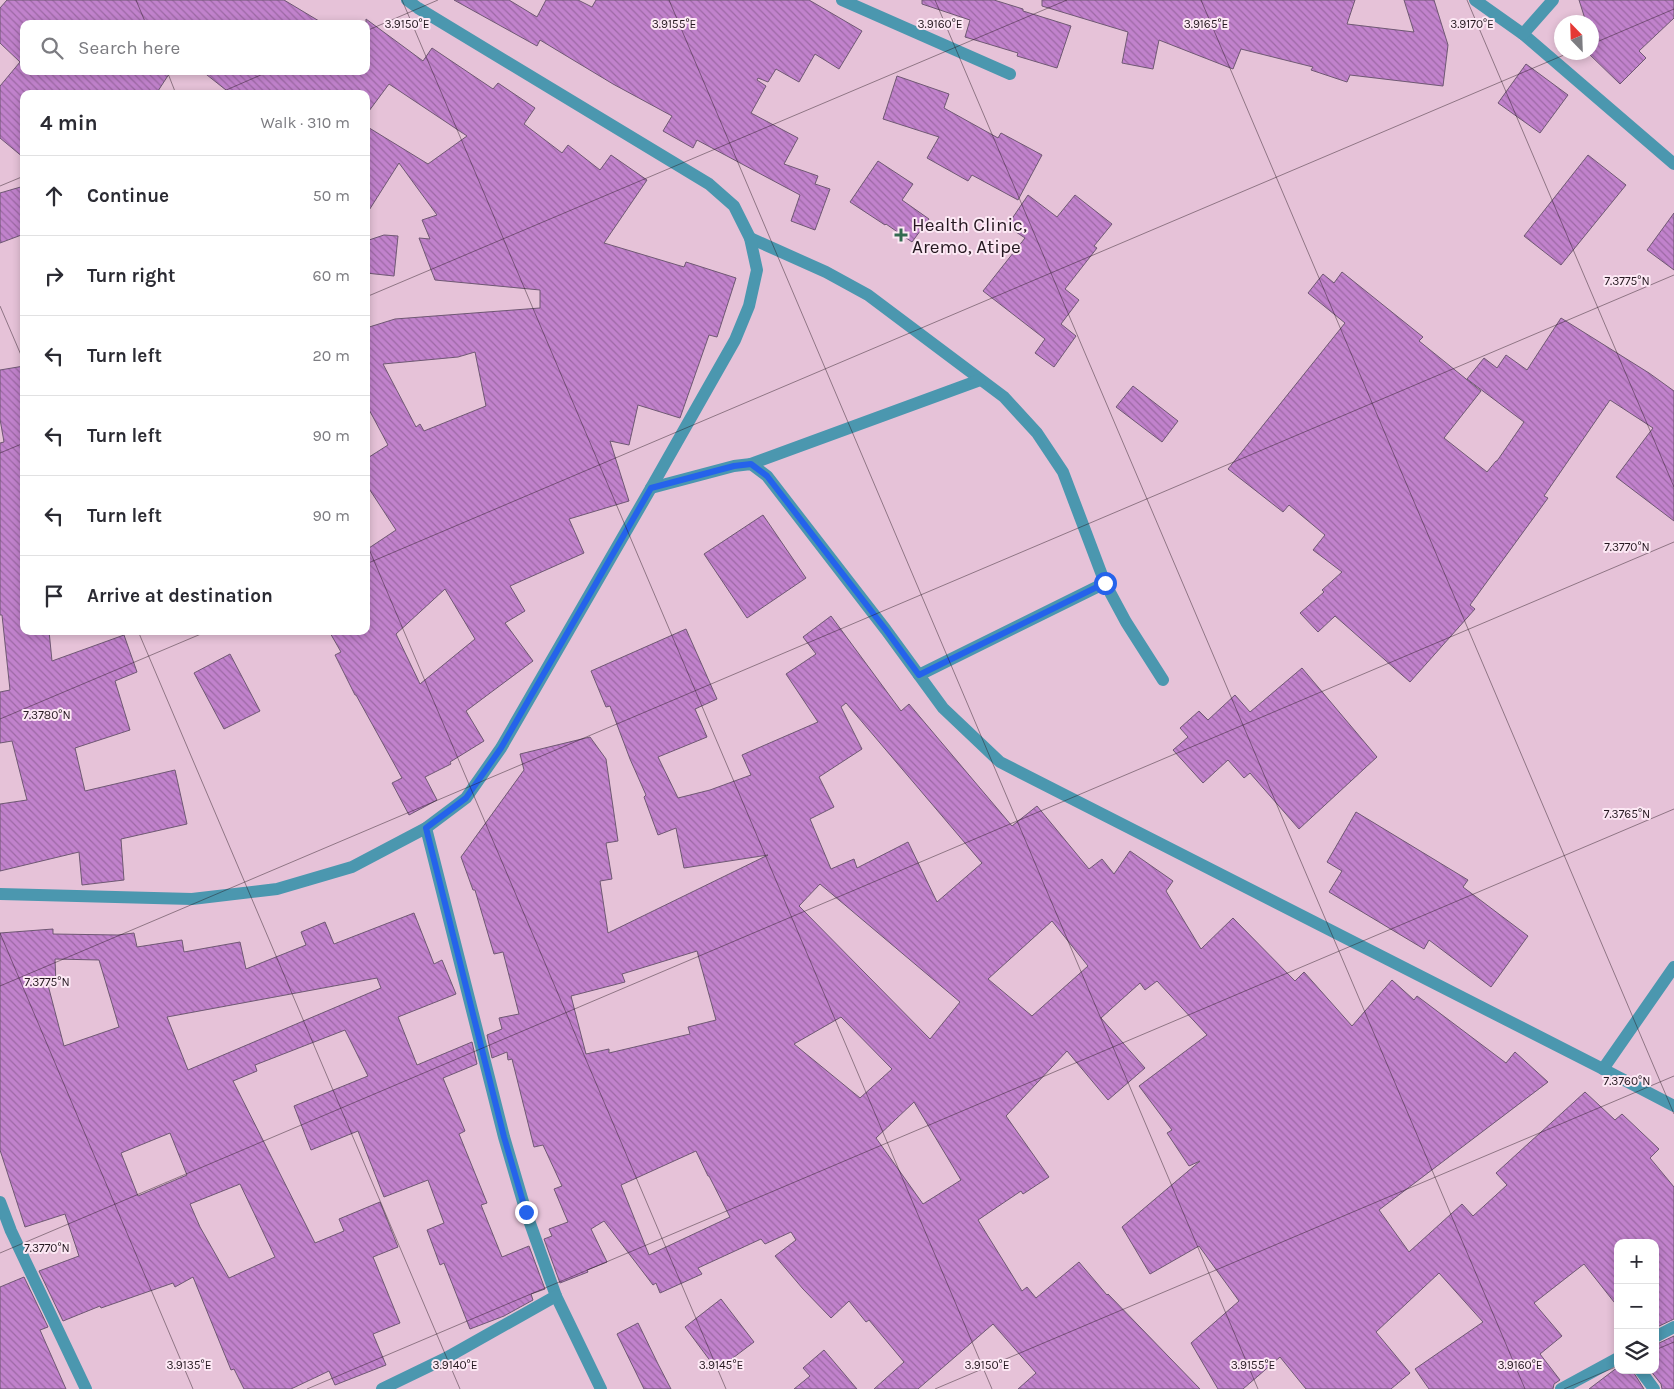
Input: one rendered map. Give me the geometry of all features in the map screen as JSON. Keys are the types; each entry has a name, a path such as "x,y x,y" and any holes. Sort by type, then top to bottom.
{"street":[{"path":"0,894 192,899 277,889 352,868 426,828 466,798 501,748 735,340 749,306 757,270 750,238 734,206 709,184 407,0"},
{"path":"842,0 1010,74"},
{"path":"1475,0 1523,34 1674,164"},
{"path":"1523,34 1553,0"},
{"path":"750,238 826,272 868,295 1004,397 1037,433 1063,472 1105,583 1126,622 1163,680"},
{"path":"651,488 734,466 751,464 980,380"},
{"path":"751,464 767,476 886,630 943,708 1000,762 1674,1106"},
{"path":"919,675 1105,583"},
{"path":"426,828 504,1137 526,1212 556,1296 601,1389"},
{"path":"1602,1068 1674,967"},
{"path":"0,1202 11,1231 86,1389"},
{"path":"382,1389 446,1358 556,1296"},
{"path":"1659,1335 1674,1327"},
{"path":"1561,1389 1614,1360"},
{"path":"1643,1374 1654,1389"}],"building":[{"path":"7,0 284,0 317,20 20,20 20,62 0,43 0,8"},
{"path":"454,0 509,0 537,17 546,0 578,0 592,7 596,0 809,0 862,31 839,69 815,54 799,82 776,69 768,82 758,78 757,80 766,86 751,113 798,138 784,164 818,176 815,184 830,189 815,230 791,221 800,195 697,140 693,148 663,131 672,116 613,84 540,40 537,46"},
{"path":"922,0 994,0 1071,26 1057,68 1017,56 1018,53 965,37 970,20 922,4"},
{"path":"1042,0 1355,0 1347,24 1414,32 1404,0 1434,0 1448,45 1443,86 1350,75 1347,82 1311,70 1313,67 1241,49 1233,69 1159,40 1153,69 1122,63 1128,32 1042,6"},
{"path":"1579,0 1674,0 1674,18 1639,51 1646,58 1620,84 1595,60 1599,60 1599,15 1584,15"},
{"path":"370,22 423,61 432,48 493,89 498,83 535,108 524,124 562,153 568,145 600,170 611,155 647,180 604,243 684,267 686,262 736,278 717,337 709,335 680,418 638,405 629,445 610,441 629,501 569,519 584,553 510,586 525,611 505,623 533,661 466,711 484,741 450,762 451,764 425,777 437,800 409,815 392,783 402,778 355,695 335,655 341,652 331,635 370,635 370,547 396,530 370,490 370,456 388,445 370,411 370,327 395,319 540,308 540,290 435,280 419,238 430,239 422,220 437,215 399,163 370,209 370,128 428,164 467,136 389,84 370,110 370,90 226,90 207,75 370,75","holes":["475,352 486,406 424,431 420,424 416,427 383,364 458,357","445,589 475,639 420,684 396,634"]},
{"path":"20,62 20,75 168,75 159,90 20,90 20,155 0,138 0,86"},
{"path":"1526,64 1568,95 1540,133 1498,103"},
{"path":"897,76 949,94 944,108 998,138 1001,133 1042,155 1018,200 972,175 968,181 927,158 939,137 883,119"},
{"path":"1588,155 1626,185 1561,265 1524,236"},
{"path":"878,161 913,184 902,200 929,219 912,242 850,202"},
{"path":"20,187 20,236 0,243 0,193"},
{"path":"1028,195 1057,217 1075,195 1112,224 1094,246 1097,248 1065,289 1079,300 1061,324 1076,336 1054,367 1035,353 1045,339 983,291 1025,238 1007,226"},
{"path":"1674,213 1674,270 1647,250"},
{"path":"384,235 398,236 394,276 370,273 370,240"},
{"path":"1342,272 1423,337 1419,341 1481,391 1444,438 1487,472 1524,422 1467,379 1484,358 1497,368 1506,355 1527,370 1561,318 1649,373 1674,391 1674,521 1616,477 1653,428 1610,400 1544,496 1548,498 1470,605 1475,609 1410,682 1335,616 1318,632 1300,613 1324,592 1322,590 1342,572 1313,550 1325,535 1289,505 1283,512 1228,469 1345,323 1308,293 1323,274 1334,283"},
{"path":"20,367 20,635 49,635 52,661 124,635 137,672 115,681 130,730 75,748 85,791 175,770 187,824 121,839 124,880 82,885 79,852 0,871 0,804 27,800 12,741 0,743 0,692 10,690 2,615 0,615 0,443 4,442 0,419 0,370"},
{"path":"1133,386 1178,421 1162,442 1116,407"},
{"path":"763,515 806,578 747,618 704,554"},
{"path":"831,616 901,711 909,704 1012,826 1037,806 1089,869 1102,859 1114,874 1130,851 1173,881 1166,891 1201,949 1233,918 1295,981 1304,972 1352,1026 1392,980 1414,1000 1417,996 1506,1063 1515,1052 1548,1082 1379,1210 1409,1252 1462,1204 1473,1216 1507,1185 1496,1173 1585,1092 1615,1120 1622,1114 1659,1149 1650,1158 1674,1187 1674,1319 1659,1326 1659,1239 1614,1239 1614,1302 1584,1264 1534,1303 1562,1336 1540,1354 1560,1380 1554,1384 1553,1389 1429,1389 1415,1369 1483,1322 1439,1273 1376,1332 1410,1373 1391,1389 1306,1389 1280,1357 1243,1389 1218,1389 1191,1343 1239,1301 1199,1246 1150,1274 1122,1227 1200,1161 1189,1166 1167,1133 1172,1130 1139,1086 1207,1035 1157,981 1145,990 1140,983 1101,1018 1145,1068 1108,1100 1067,1051 1006,1116 1049,1177 1023,1194 1021,1191 978,1220 1022,1291 1027,1287 1036,1298 1079,1262 1107,1295 1200,1389 1018,1389 1036,1373 993,1324 918,1389 874,1389 904,1362 869,1320 866,1322 849,1301 831,1318 803,1289 775,1256 796,1240 791,1232 765,1244 761,1239 698,1268 702,1274 660,1293 656,1283 653,1285 604,1221 591,1229 607,1262 560,1283 544,1239 552,1236 549,1229 568,1222 554,1189 562,1186 543,1145 534,1147 512,1059 508,1060 507,1052 492,1058 487,1035 502,1029 499,1018 519,1014 503,952 494,954 475,890 473,890 461,857 524,770 520,754 590,737 606,759 618,841 606,843 612,879 600,881 608,933 768,855 684,868 676,828 658,835 644,797 646,795 610,706 606,707 591,671 686,629 717,699 695,709 707,737 658,757 678,798 710,790 751,775 742,755 818,722 786,674 816,654 803,637","holes":["846,703 982,863 937,902 908,842 857,868 854,859 831,869 810,819 834,807 819,777 862,749 841,707","820,884 960,1002 930,1039 799,906","1052,921 1088,966 1032,1016 988,979","697,951 716,1020 688,1027 690,1034 609,1053 609,1049 586,1054 571,996 625,982 622,974","841,1017 892,1069 860,1098 794,1044","914,1102 961,1180 923,1204 876,1138","696,1151 730,1217 649,1255 621,1185"]},
{"path":"230,654 260,711 224,729 194,673"},
{"path":"1302,668 1377,757 1299,829 1250,773 1244,778 1228,760 1203,783 1173,750 1188,737 1180,728 1199,711 1208,720 1235,695 1250,712"},
{"path":"1356,812 1468,880 1463,887 1528,936 1491,987 1429,940 1424,949 1329,892 1342,871 1327,862"},
{"path":"414,913 434,964 442,960 456,994 398,1017 417,1065 472,1042 477,1064 443,1078 465,1131 459,1134 487,1203 481,1205 502,1257 529,1246 545,1289 531,1294 533,1300 504,1316 470,1329 444,1263 440,1265 427,1230 444,1223 428,1180 384,1197 358,1131 311,1150 294,1106 368,1076 345,1030 255,1065 257,1071 233,1081 315,1243 344,1231 339,1219 380,1202 398,1247 373,1257 400,1323 373,1334 386,1365 335,1385 329,1371 291,1389 244,1389 234,1369 231,1370 193,1277 175,1287 173,1283 101,1308 100,1306 63,1321 39,1271 79,1256 65,1214 25,1227 0,1150 0,933 53,929 53,934 118,935 134,933 137,947 182,940 184,952 240,942 246,969 306,945 301,932 325,922 334,944","holes":["55,959 99,960 119,1027 64,1046 48,985 56,985","377,978 381,988 188,1070 167,1017","170,1133 187,1175 138,1196 121,1153","240,1184 275,1257 229,1278 200,1227 190,1204"]},
{"path":"24,1277 48,1327 40,1330 66,1389 0,1389 0,1287"},
{"path":"721,1299 754,1342 717,1370 685,1327"},
{"path":"638,1323 671,1389 644,1389 617,1334"},
{"path":"1674,1336 1674,1389 1662,1389 1661,1384 1653,1374 1659,1374 1659,1343"},
{"path":"824,1350 857,1389 794,1389 810,1376 803,1368"},
{"path":"1614,1370 1614,1374 1635,1374 1644,1389 1589,1389"}],"place":[{"name":"Health Clinic, Aremo, Atipe","path":"901,235"}],"route":[{"path":"526,1212 504,1137 426,828 466,798 501,748 651,488 734,466 751,464 767,476 919,675 1105,583"}]}
